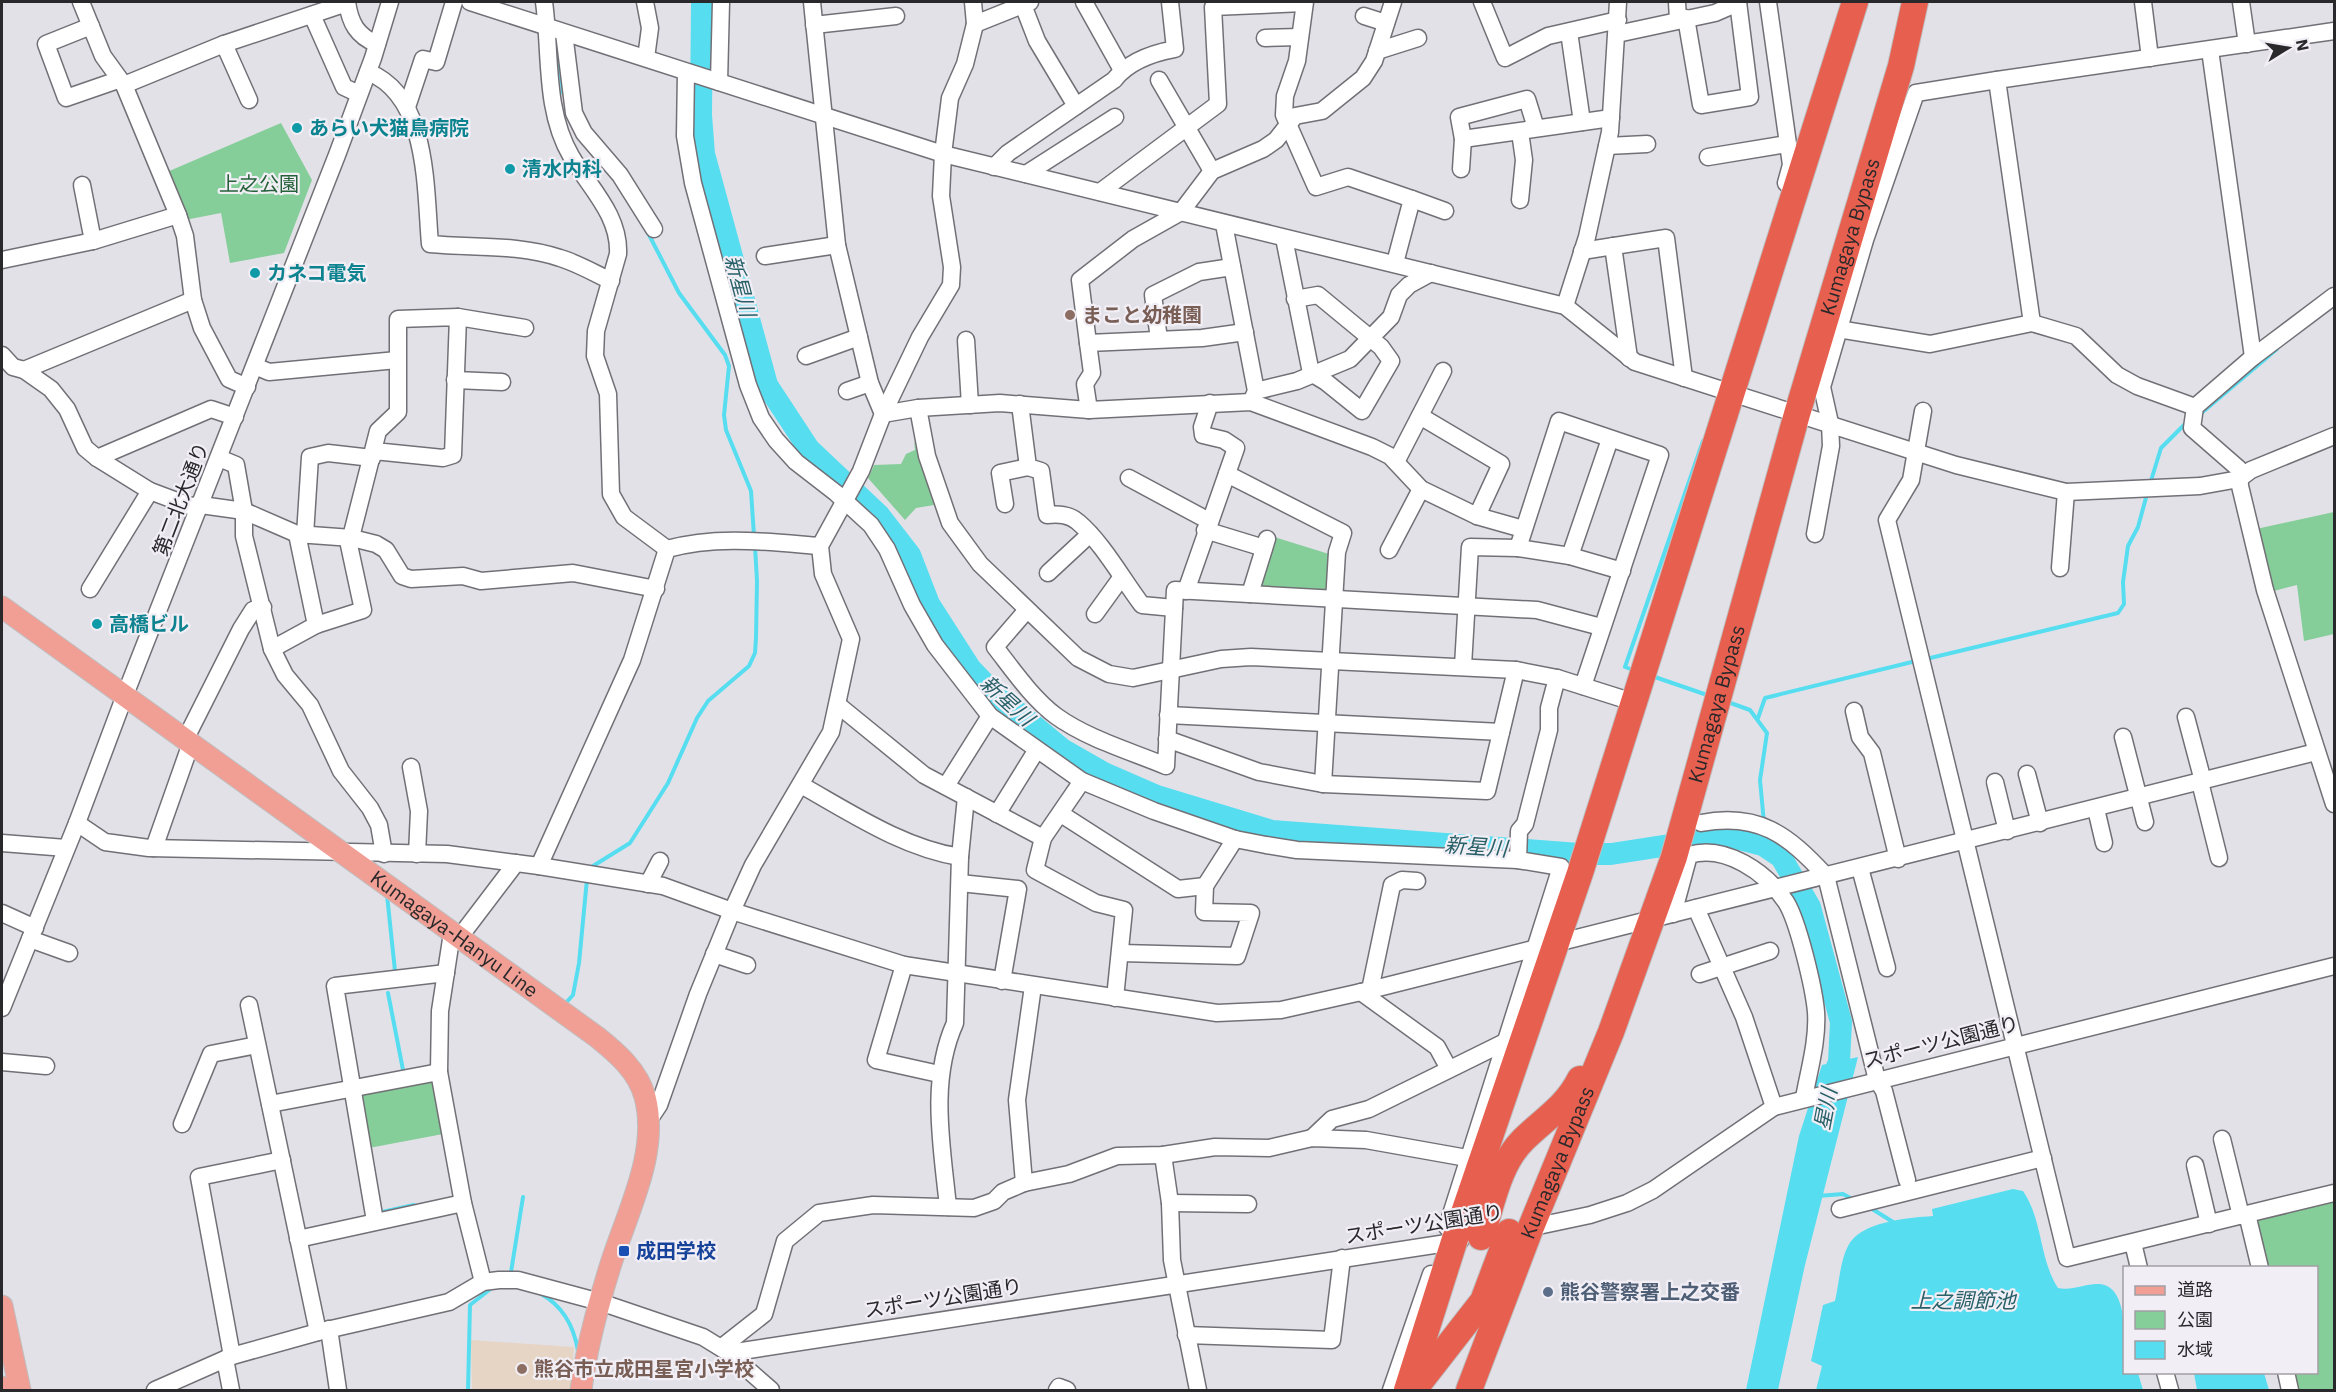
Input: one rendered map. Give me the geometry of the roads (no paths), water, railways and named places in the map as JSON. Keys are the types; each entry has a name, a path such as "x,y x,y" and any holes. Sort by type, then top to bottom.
{"highway":[{"path":"1409,1390 1448,1243 1546,945 1580,873 1594,832 1728,393 1855,2"},
{"name":"Kumagaya Bypass","path":"1469,1390 1520,1230 1661,917 1674,857 1693,823 1719,699 1797,414 1901,66 1915,2"},
{"path":"1901,66 1923,2"},
{"path":"1481,1238 1504,1168 1523,1140 1557,1112 1572,1094 1603,1027 1615,1018"},
{"path":"1409,1390 1416,1387 1483,1301 1520,1230"}],"main road":[{"name":"Kumagaya-Hanyu Line","path":"2,607 558,1009 619,1055 635,1076 645,1096 649,1120 645,1161 600,1302 581,1390"},
{"path":"2,1306 20,1390"}],"street":[{"path":"81,2 103,56 121,82 178,215 185,236 193,300 202,328 229,379 247,387"},
{"path":"91,26 46,44 66,98 121,82 347,2 355,30 364,39 377,44"},
{"name":"第二北大通り","path":"2,1008 77,823 124,695 247,387 368,72 390,2"},
{"path":"407,107 423,58 436,62 454,2"},
{"path":"470,2 943,154 1565,306 1629,358 1728,393 1830,423 1956,465 2066,492 2147,490 2239,479 2251,470 2334,436"},
{"path":"543,2 556,31 574,113 584,133 620,175 654,229"},
{"path":"645,2 650,27 646,58"},
{"path":"719,82 721,2"},
{"path":"812,2 837,245 870,383 883,414"},
{"path":"649,1120 659,1105 714,954 753,865 831,732 851,639 823,574 820,546 861,471 883,414 920,337 951,285 952,267 941,196 943,154 950,98 965,64 975,24 973,2"},
{"path":"1084,2 1122,70"},
{"path":"994,167 1008,153 1114,80 1122,70 1157,52 1175,49 1170,2"},
{"path":"1100,192 1218,104 1213,7 1304,2 1297,61 1285,96 1284,115 1316,187 1348,177 1444,211"},
{"path":"1089,410 1085,384 1092,373 1080,280 1133,239 1181,213 1212,171 1276,140 1295,116 1322,111 1363,78 1377,51 1393,2"},
{"path":"1482,2 1505,58 1548,36 1682,19 1714,13 1738,2 1750,97 1701,105 1682,19 1677,2"},
{"path":"1565,306 1582,251 1607,146 1611,118 1618,2"},
{"path":"1728,393 1791,165 1768,2"},
{"path":"2143,2 2150,58"},
{"path":"2241,2 2247,44"},
{"path":"975,24 1026,3 1037,41 1076,106"},
{"path":"312,15 344,87 359,94"},
{"path":"814,25 896,16"},
{"path":"1364,16 1386,23"},
{"path":"556,31 556,122 570,155 598,195 616,228 618,254 596,331 595,356 608,394 611,494 624,517 667,549"},
{"path":"1815,534 1831,446 1830,423 1822,387 1865,240 1916,93 2334,31"},
{"path":"1569,32 1582,122"},
{"path":"1265,38 1300,37"},
{"path":"1377,51 1418,38"},
{"path":"224,44 249,100"},
{"path":"2210,50 2253,357"},
{"path":"368,72 383,78 396,90 407,107 422,149 430,243 478,248 510,248 560,258 611,281"},
{"path":"686,72 685,136 693,183 748,386 761,418 776,440 796,462 871,525 887,549 912,605 935,645 990,716 1036,751 1082,781 1154,811 1235,839 1297,850 1518,860 1561,867 1546,945 1507,1041 1467,1158 1448,1243 1391,1390"},
{"path":"1159,80 1212,171"},
{"path":"1997,80 2032,323"},
{"path":"1461,169 1463,139 1459,117 1527,99 1528,130 1520,200"},
{"path":"1026,174 1115,117"},
{"path":"1463,139 1611,118"},
{"path":"1607,146 1647,144"},
{"path":"1708,157 1787,144"},
{"path":"82,185 93,241"},
{"path":"1395,263 1412,199"},
{"path":"2,260 93,241 178,215"},
{"path":"1224,224 1245,332 1253,397"},
{"path":"1284,238 1295,299 1311,373 1362,411 1391,361 1381,347 1318,295 1295,299"},
{"path":"1582,251 1666,238 1684,378"},
{"path":"765,256 837,245"},
{"path":"1613,246 1629,358"},
{"path":"1159,339 1153,295 1198,272 1232,267"},
{"path":"883,414 918,408 1020,404 1089,410 1209,403 1253,397 1350,358 1391,317 1399,295 1409,285 1431,273"},
{"path":"2334,296 2253,357 2195,409 2192,428 2239,469 2239,479 2265,590 2334,804"},
{"path":"10,366 193,300"},
{"path":"272,649 316,625 363,610 349,545 378,430 398,412 398,319 458,317 525,328"},
{"path":"316,625 301,534 310,457 328,453 443,458 453,455 458,317"},
{"path":"1838,329 1930,344 2032,323 2076,336 2117,375 2137,386 2195,409"},
{"path":"1088,343 1202,338 1245,332"},
{"path":"806,356 859,337"},
{"path":"966,340 970,405"},
{"path":"255,366 269,372 397,360"},
{"path":"10,366 51,389 67,409 85,448 97,458 150,491 190,506 201,505 244,511 301,534 352,538 376,544 386,550 402,576 411,579 463,576 481,581 573,573 656,589"},
{"path":"1396,462 1443,371"},
{"path":"455,380 502,382"},
{"path":"847,391 870,383"},
{"path":"1253,397 1372,447 1396,462 1421,489 1477,516 1523,529"},
{"path":"1186,591 1236,448 1224,440 1203,435 1202,427 1209,403"},
{"path":"1020,404 1028,467"},
{"path":"918,408 927,456 950,523 980,564 1026,611 1078,658 1094,668 1133,678 1221,658 1464,666 1516,670 1583,686 1639,682"},
{"path":"97,458 211,409 235,417"},
{"path":"1923,411 1911,480 1887,520 2067,1258 2334,1193"},
{"path":"1420,416 1501,464 1477,516"},
{"path":"1518,548 1559,421 1660,455 1583,686"},
{"path":"1570,556 1610,439"},
{"path":"219,458 236,465 244,511 244,536 272,649 285,675 310,705 341,771 370,808 379,825 384,854"},
{"path":"1005,504 1000,473 1028,467 1041,471 1047,515 1060,513 1077,521 1090,534 1142,605 1174,608"},
{"path":"1227,474 1343,533 1337,552 1333,598 1323,784"},
{"path":"1129,478 1207,526 1265,544 1250,594"},
{"path":"1389,550 1421,489"},
{"path":"90,590 150,491"},
{"path":"2060,568 2066,492"},
{"path":"1048,573 1090,534"},
{"path":"667,549 688,543 742,540 820,546"},
{"path":"1464,666 1470,547 1518,548 1570,556 1622,572"},
{"path":"539,866 632,660 667,549"},
{"path":"1095,614 1121,578"},
{"path":"1026,611 995,647 1031,691 1056,716 1094,736 1166,766 1175,590 1537,610 1601,627"},
{"path":"154,848 188,742 241,629 254,610 263,606"},
{"path":"1167,739 1259,772 1323,784 1487,791 1516,670"},
{"path":"1518,860 1520,831 1525,824 1549,730 1550,708 1557,678"},
{"path":"838,705 924,775 1043,838"},
{"path":"1854,711 1860,737 1872,753 1898,859"},
{"path":"1168,715 1501,732"},
{"path":"946,786 990,716"},
{"path":"2186,717 2219,858"},
{"path":"2123,737 2145,822"},
{"path":"997,814 1036,751"},
{"path":"77,823 105,842 154,848 447,854 589,874 663,886 732,911 904,965 1216,1013 1251,1012 1281,1010 1365,991 1898,859 2316,752"},
{"path":"411,767 419,811 417,854"},
{"path":"2027,774 2040,823"},
{"path":"1082,781 1043,838 1035,870 1096,903 1124,910 1115,998"},
{"path":"1995,782 2007,831"},
{"path":"801,785 867,823 938,853 960,857"},
{"path":"948,1207 940,1124 939,1074 945,1045 955,1023 959,973 960,857 966,796"},
{"path":"2096,809 2104,843"},
{"path":"1061,814 1178,889 1205,886"},
{"path":"1693,823 1727,818 1755,822 1772,830 1806,854 1826,876 1873,1081 1884,1091 1907,1180"},
{"path":"1121,953 1237,956 1251,913 1204,912 1205,886 1235,839"},
{"path":"2,843 66,848"},
{"path":"1661,917 1689,855 1699,852 1724,855 1746,864 1774,888 1786,903 1798,933 1816,1009 1816,1029 1804,1098"},
{"path":"648,884 660,861"},
{"path":"483,1282 463,1203 439,1072 440,1011 446,973 456,936 516,863"},
{"path":"1860,868 1887,968"},
{"path":"1365,991 1392,885 1402,880 1417,881"},
{"path":"960,883 1018,889 1002,981"},
{"path":"1696,908 1744,1017 1774,1107"},
{"path":"2,913 32,933 69,952"},
{"path":"1700,974 1770,951"},
{"path":"714,954 747,965"},
{"path":"904,965 876,1060 939,1074"},
{"name":"スポーツ公園通り","path":"725,1350 1448,1243 1520,1230 1627,1203 1653,1190 1774,1107 2334,966"},
{"path":"375,1221 335,986 446,973"},
{"path":"1024,1183 1017,1100 1033,986"},
{"path":"1365,991 1437,1047 1449,1069"},
{"path":"249,1005 298,1239 338,1390"},
{"path":"1312,1138 1332,1119 1369,1109 1507,1041"},
{"path":"182,1124 211,1054 257,1045"},
{"path":"2,1062 46,1066"},
{"path":"270,1104 439,1072"},
{"path":"725,1350 764,1314 785,1240 819,1213 873,1205 974,1208 994,1201 1002,1192 1024,1183 1069,1173 1117,1156 1163,1155 1215,1148 1269,1148 1312,1138 1366,1140 1467,1158"},
{"path":"2222,1139 2259,1266"},
{"path":"1163,1155 1170,1203 1172,1260 1198,1390"},
{"path":"1840,1209 2043,1158"},
{"path":"231,1390 229,1358 200,1177 282,1160"},
{"path":"2195,1165 2209,1224"},
{"path":"298,1239 463,1203"},
{"path":"1170,1203 1248,1204"},
{"path":"2133,1243 2139,1266"},
{"path":"1186,1335 1332,1340 1342,1258"},
{"path":"155,1390 229,1358 323,1331 449,1302 483,1282 518,1280 600,1302 681,1328 725,1350 771,1390"},
{"path":"2166,1374 2170,1390"},
{"path":"2286,1374 2290,1390"},
{"path":"1057,1390 1059,1387 1067,1390"}],"water":[{"name":"星川","path":"1858,1057 1805,1265 1778,1390 1746,1390 1799,1136 1822,1065"},
{"name":"上之調節池","path":"2013,1189 2023,1191 2034,1214 2047,1265 2058,1288 2100,1284 2110,1288 2117,1296 2123,1316 2123,1374 2138,1374 2143,1390 1816,1390 1822,1366 1811,1361 1823,1305 1835,1301 1843,1259 1848,1246 1863,1231 1874,1226 1886,1222 1933,1216 1932,1209"},
{"path":"2194,1374 2264,1374 2269,1390 2197,1390"}],"waterway":[{"name":"新星川","path":"702,2 701,115 704,154 767,385 809,449 879,515 910,555 929,604 970,668 991,690 1062,749 1104,773 1157,796 1272,831 1579,854 1611,854 1728,836 1763,845 1781,857 1810,907 1841,1022 1839,1062 1828,1089"},
{"path":"556,35 563,93"},
{"path":"647,231 679,293 725,355 729,366 724,415 726,430 751,491 754,536"},
{"path":"2198,416 2277,349"},
{"path":"2150,484 2161,448 2186,423"},
{"path":"1633,670 1625,667 1703,441"},
{"path":"1926,659 2118,613 2124,604 2123,582 2128,546 2138,527 2147,494"},
{"path":"591,869 630,843 668,783 697,718 708,701 749,666 755,653 756,638 755,546"},
{"path":"1758,718 1765,698 1916,661"},
{"path":"1652,676 1710,696"},
{"path":"1725,701 1750,710 1767,733 1760,780 1764,823"},
{"path":"1763,833 1763,845"},
{"path":"564,1005 573,995 579,963 587,879"},
{"path":"387,895 395,971"},
{"path":"388,993 404,1075"},
{"path":"1818,1196 1843,1194 1854,1200"},
{"path":"511,1272 523,1197"},
{"path":"382,1212 414,1205"},
{"path":"1869,1207 1893,1222"},
{"path":"468,1390 470,1305 493,1287"},
{"path":"541,1294 556,1305 566,1318 574,1334 578,1351"}],"place":[{"name":"あらい犬猫鳥病院","path":"297,128"},
{"name":"清水内科","path":"510,169"},
{"name":"カネコ電気","path":"255,273"},
{"name":"まこと幼稚園","path":"1070,315"},
{"name":"高橋ビル","path":"97,624"},
{"name":"成田学校","path":"624,1251"},
{"name":"熊谷警察署上之交番","path":"1548,1292"},
{"name":"熊谷市立成田星宮小学校","path":"522,1369"}],"park label":[{"name":"上之公園","path":"259,184"}]}
